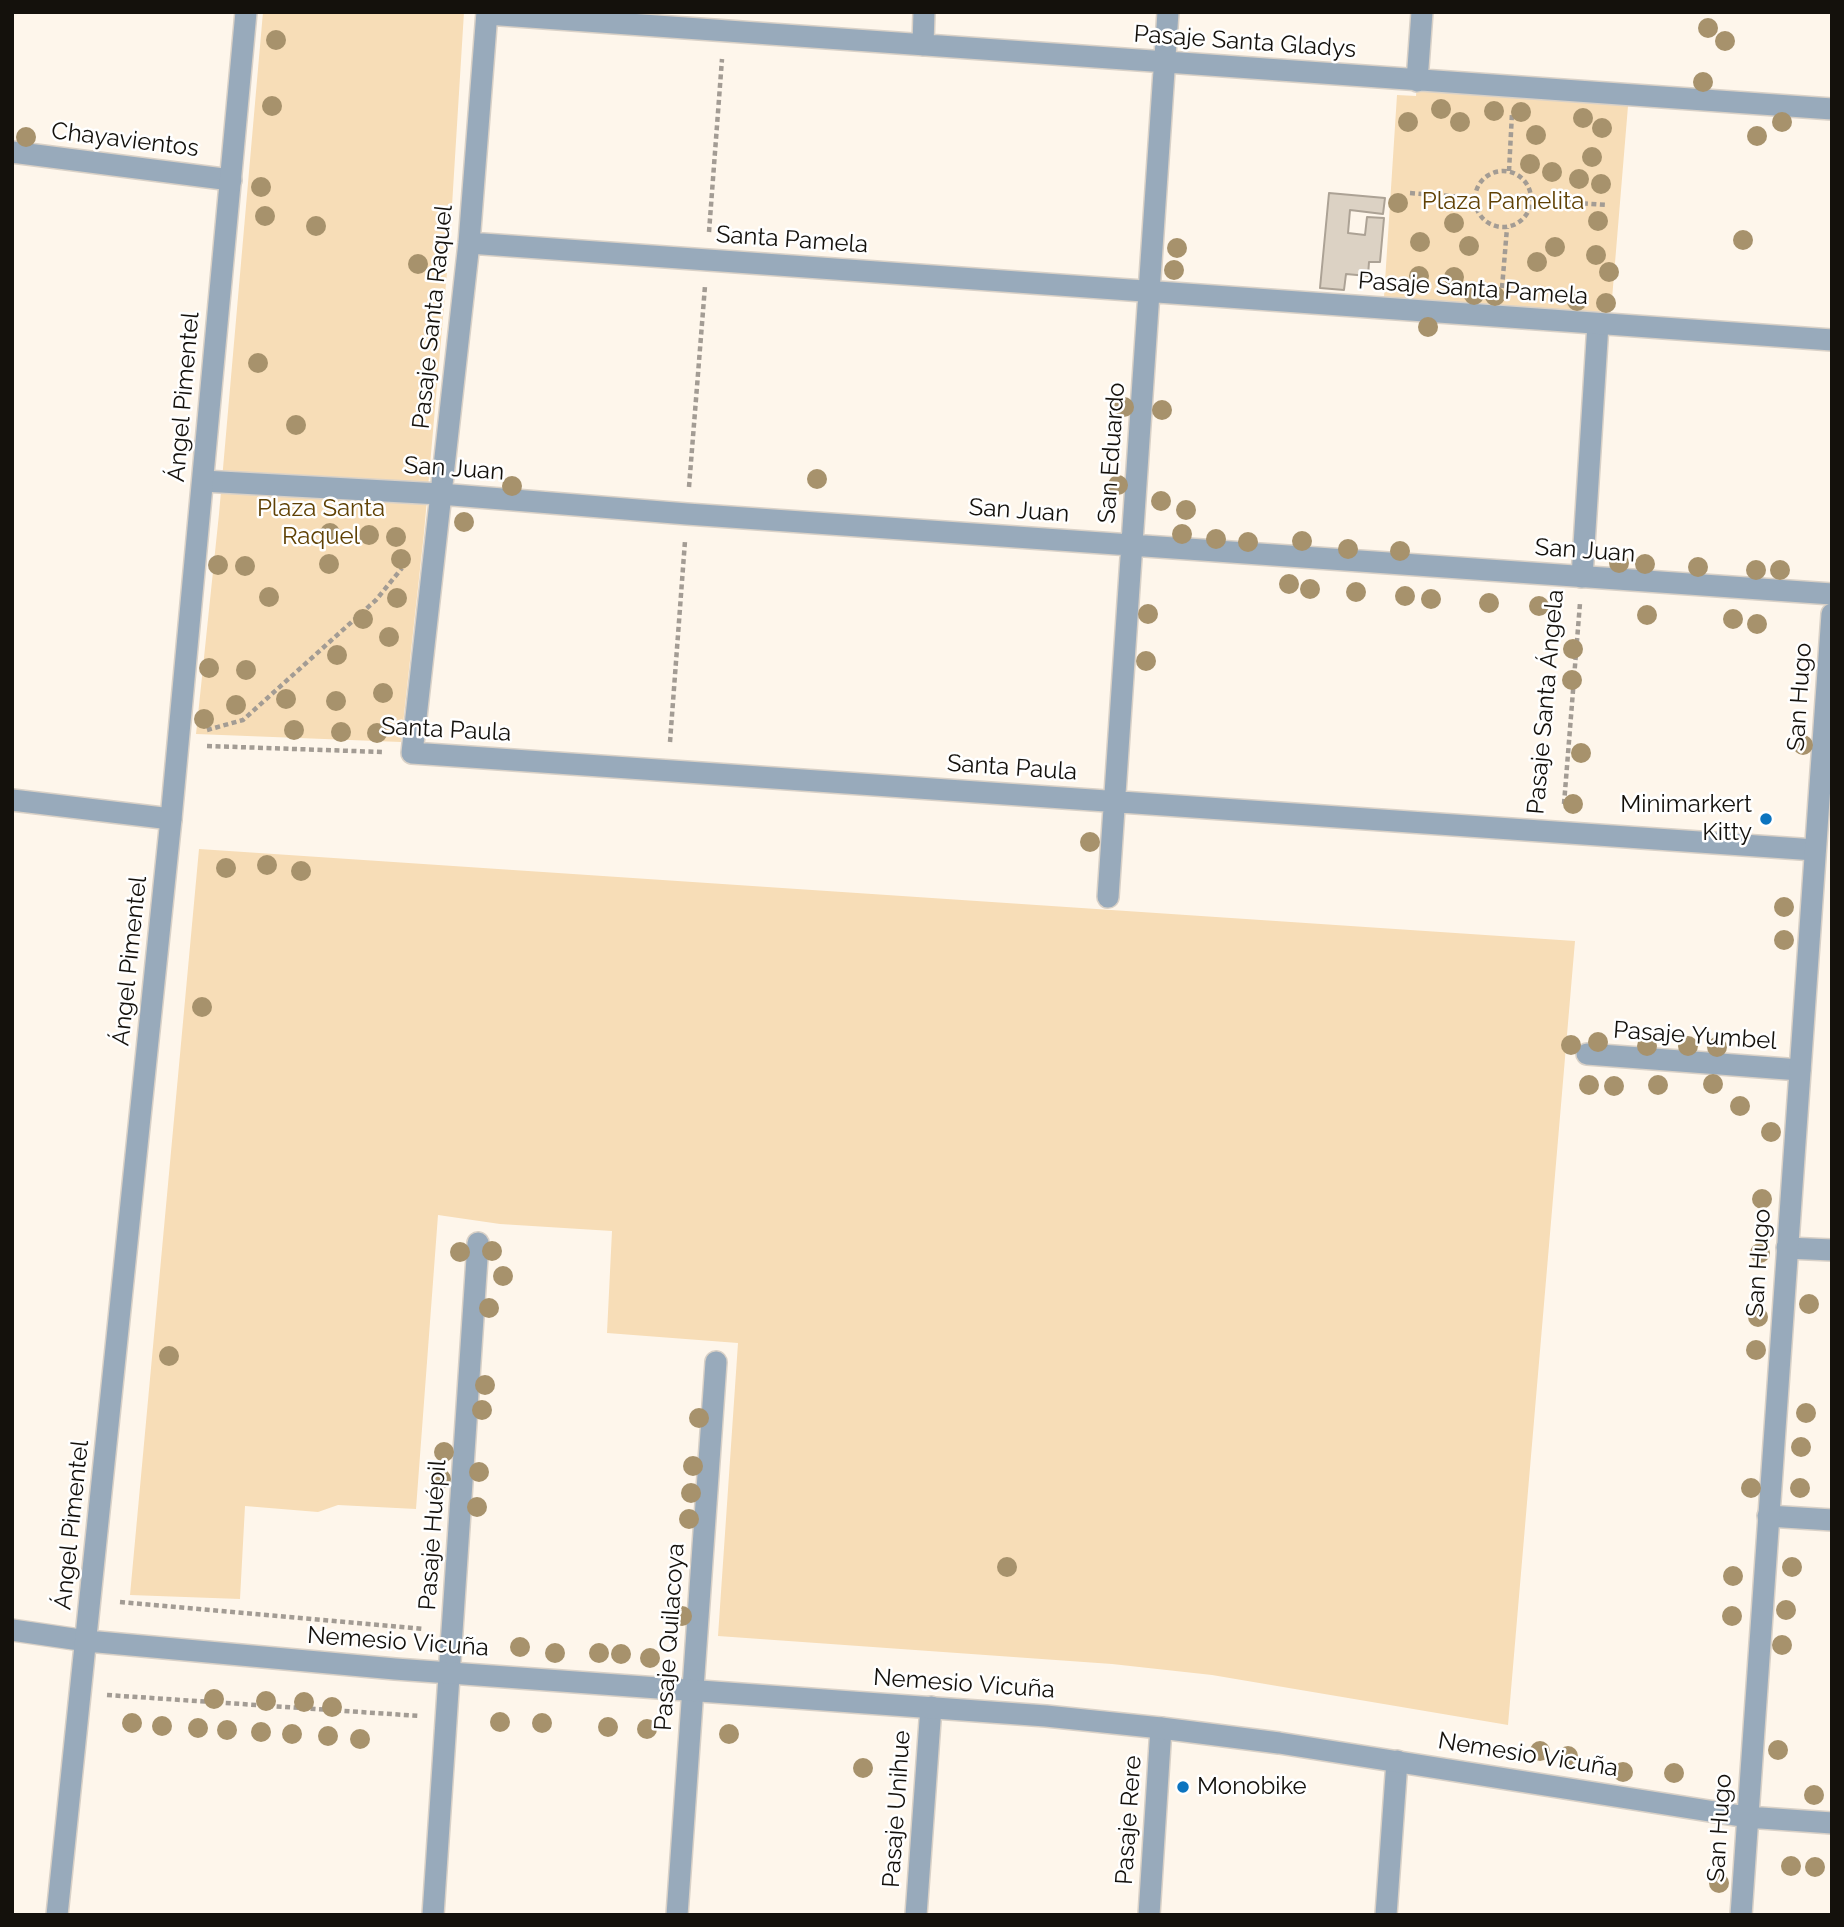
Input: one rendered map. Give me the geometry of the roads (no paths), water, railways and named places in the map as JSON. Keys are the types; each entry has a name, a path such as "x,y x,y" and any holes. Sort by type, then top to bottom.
{"street":[{"name":"Ángel Pimentel","path":"57,1915 171,819 246,12"},
{"path":"923,45 924,12"},
{"name":"San Eduardo","path":"1108,897 1168,12"},
{"path":"1417,81 1422,12"},
{"name":"Pasaje Santa Gladys","path":"487,13 725,22 923,45 1832,109"},
{"name":"Pasaje Santa Raquel","path":"412,753 469,243 487,13"},
{"name":"Chayavientos","path":"12,152 231,180"},
{"name":"Santa Pamela","path":"469,243 1111,289"},
{"name":"Pasaje Santa Pamela","path":"1111,289 1832,341"},
{"name":"Pasaje Santa Ángela","path":"1582,577 1598,324"},
{"name":"San Juan","path":"203,481 440,494 687,514 1832,594"},
{"name":"San Hugo","path":"1741,1915 1832,614"},
{"name":"Santa Paula","path":"412,753 1815,850"},
{"path":"12,800 171,819"},
{"name":"Pasaje Yumbel","path":"1587,1054 1800,1070"},
{"name":"Pasaje Huépil","path":"433,1915 478,1242"},
{"path":"1787,1248 1832,1250"},
{"name":"Pasaje Quilacoya","path":"677,1915 716,1362"},
{"path":"1768,1516 1832,1520"},
{"name":"Nemesio Vicuña","path":"12,1630 87,1641 450,1672 931,1707 1161,1728 1397,1761 1747,1817 1832,1823"},
{"name":"Pasaje Unihue","path":"916,1915 931,1707"},
{"name":"Pasaje Rere","path":"1149,1915 1161,1728"},
{"path":"1387,1915 1397,1761"}],"place":[{"name":"Minimarkert Kitty","path":"1766,819"},
{"name":"Monobike","path":"1183,1787"}],"park label":[{"name":"Plaza Pamelita","path":"1503,202"},
{"name":"Plaza Santa Raquel","path":"321,523"}]}
